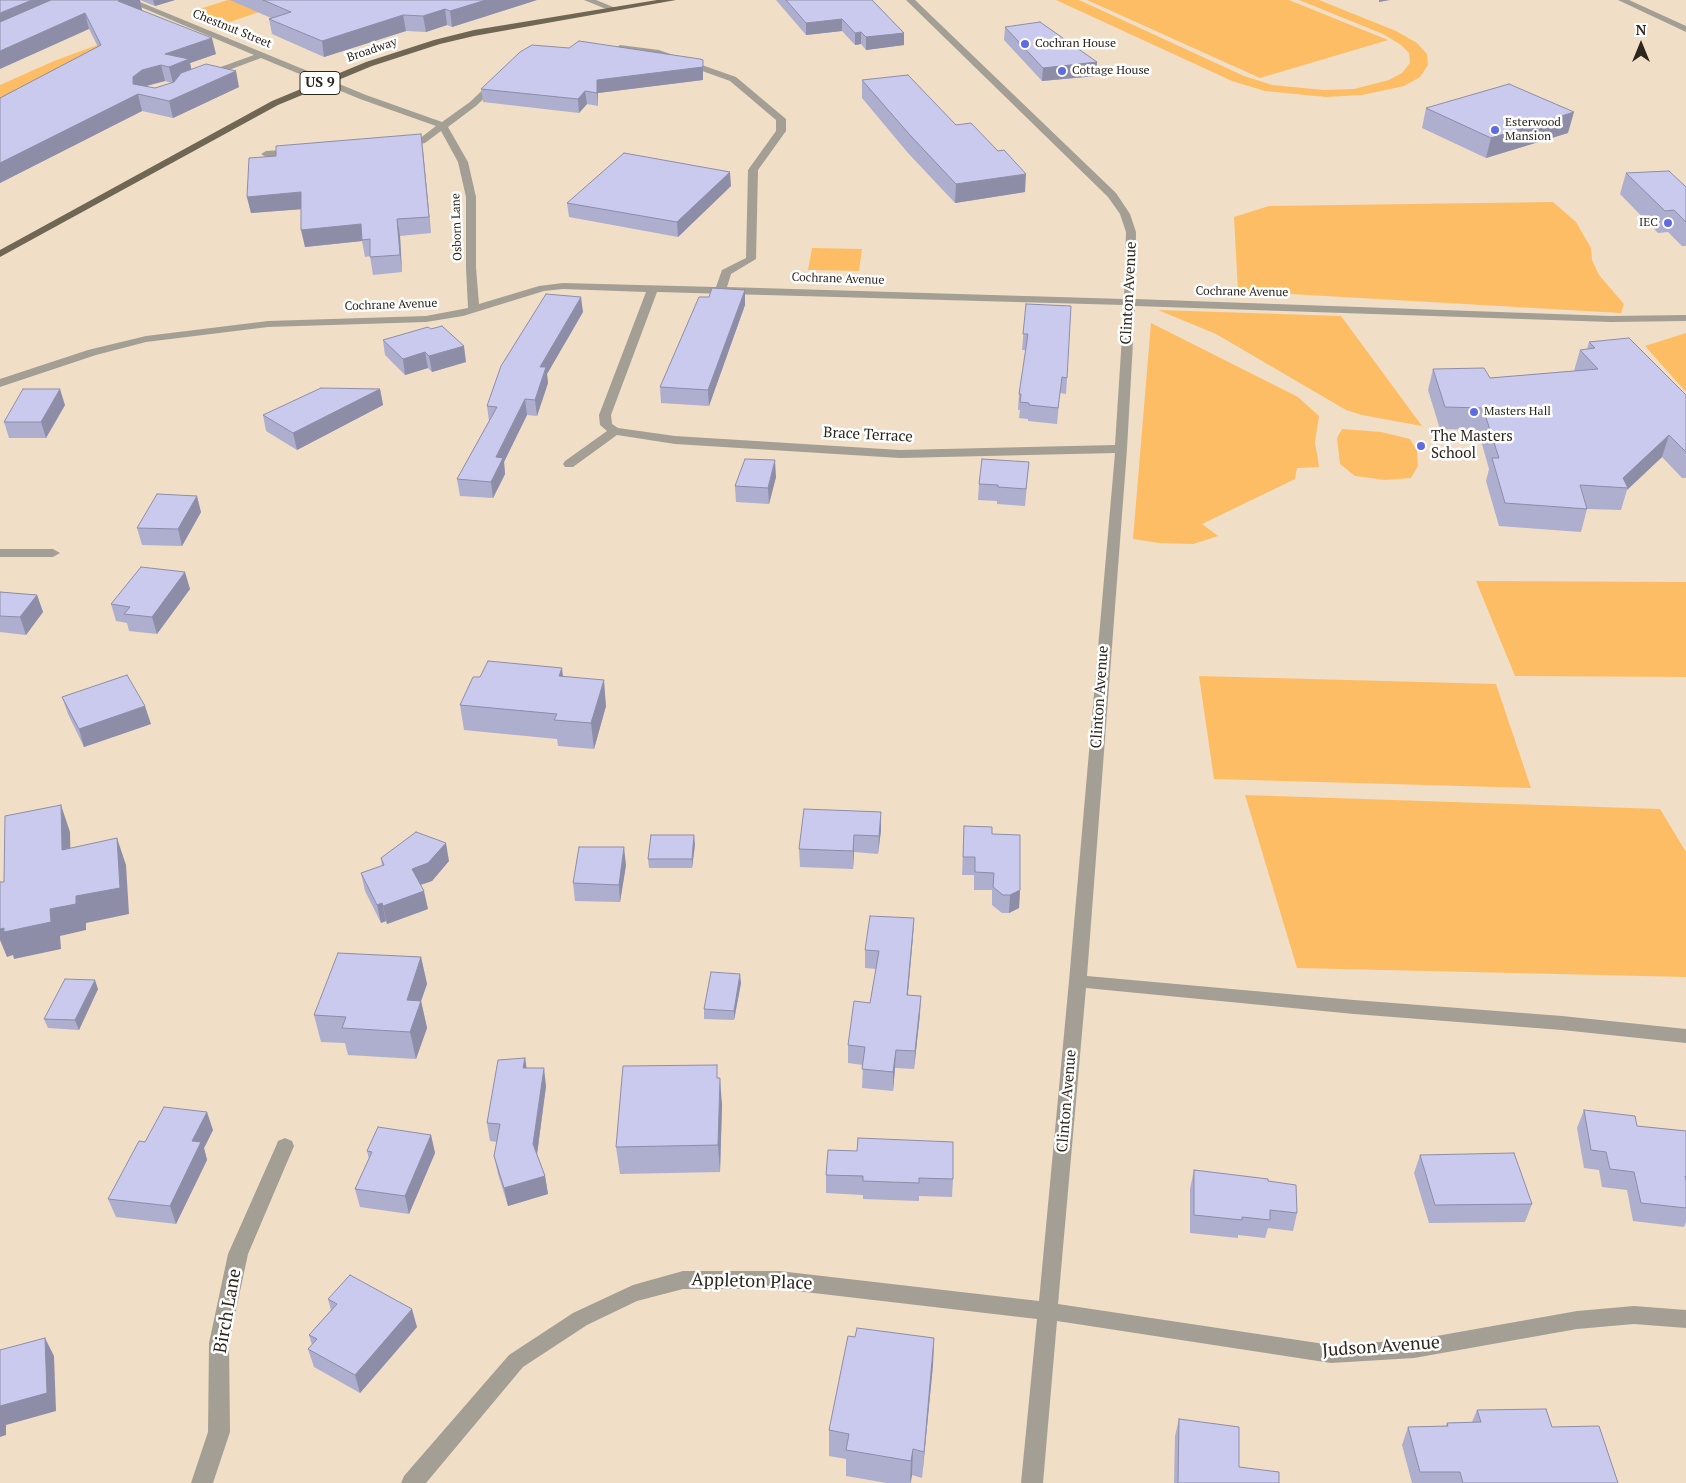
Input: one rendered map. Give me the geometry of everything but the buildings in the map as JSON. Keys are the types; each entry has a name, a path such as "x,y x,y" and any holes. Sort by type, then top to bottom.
{"main road":[{"name":"Broadway","path":"0,254 219,133 325,81 369,64 437,42 498,28 672,0"}],"street":[{"name":"Chestnut Street","path":"128,0 325,81"},
{"path":"588,0 614,9"},
{"name":"Clinton Avenue","path":"910,0 1112,195 1125,214 1131,232 1132,252 1121,449 1078,982 1032,1483"},
{"path":"1622,0 1686,29"},
{"path":"606,47 656,52 712,70 733,79 781,119 781,132 753,170 751,259 726,272 721,289"},
{"path":"202,77 262,55"},
{"path":"394,145 422,141 473,104 505,74"},
{"path":"325,81 363,97 442,125"},
{"name":"Osborn Lane","path":"442,125 454,143 463,162 471,197 471,268 474,309"},
{"path":"266,154 306,151"},
{"name":"Cochrane Avenue","path":"0,383 92,352 146,339 268,324 426,320 474,309 543,288 564,286 653,287 1338,308 1611,320 1686,318"},
{"path":"569,464 614,431 606,425 604,415 653,287"},
{"name":"Brace Terrace","path":"614,431 675,440 900,454 1121,449"},
{"path":"0,553 53,553"},
{"path":"1078,982 1354,1007 1562,1023 1686,1036"},
{"name":"Birch Lane","path":"202,1483 219,1432 220,1343 238,1254 285,1146"},
{"name":"Appleton Place","path":"412,1483 516,1361 580,1319 633,1294 683,1280 779,1280 1047,1311"},
{"name":"Judson Avenue","path":"1047,1311 1331,1354 1414,1349 1577,1320 1634,1316 1686,1319"}],"shaded area":[{"path":"228,0 294,0 221,25 190,12"},
{"path":"1056,0 1079,0 1244,76 1272,85 1324,90 1354,89 1389,80 1402,73 1410,63 1409,53 1401,45 1383,34 1299,0 1319,0 1396,31 1417,43 1427,54 1428,65 1420,77 1404,86 1362,95 1326,97 1265,91 1232,81"},
{"path":"1087,0 1289,0 1388,40 1260,78"},
{"path":"157,23 0,116 0,85 54,61"},
{"path":"1553,202 1576,222 1591,248 1592,260 1599,275 1624,304 1621,313 1238,291 1234,217 1269,206"},
{"path":"812,248 862,249 859,271 808,270"},
{"path":"1158,310 1341,316 1422,426 1362,415 1346,410 1216,334"},
{"path":"1151,323 1298,397 1319,416 1315,442 1319,467 1297,468 1295,479 1202,524 1218,536 1193,544 1159,543 1133,539"},
{"path":"1686,333 1686,392 1645,346"},
{"path":"1342,429 1381,432 1410,439 1417,451 1418,466 1411,478 1385,480 1355,476 1340,464 1337,438"},
{"path":"1476,581 1686,582 1686,677 1515,676"},
{"path":"1199,676 1496,684 1531,788 1214,779"},
{"path":"1245,795 1660,809 1686,852 1686,977 1297,968"}],"place":[{"name":"Cochran House","path":"1025,44"},
{"name":"Cottage House","path":"1062,71"},
{"name":"Esterwood Mansion","path":"1495,130"},
{"name":"IEC","path":"1668,223"},
{"name":"Masters Hall","path":"1474,412"},
{"name":"The Masters School","path":"1421,446"}]}
